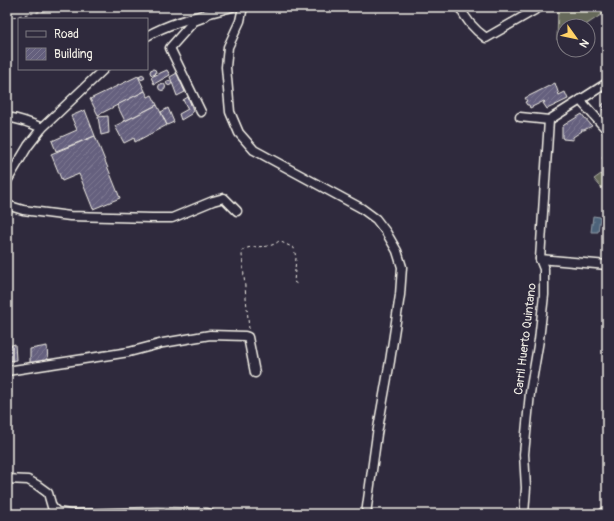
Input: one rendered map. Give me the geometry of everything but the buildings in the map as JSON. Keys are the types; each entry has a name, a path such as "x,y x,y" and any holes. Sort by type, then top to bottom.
{"street":[{"path":"148,36 163,28 189,19 232,7"},
{"path":"243,7 240,21 228,48 226,67 230,112 239,133 254,150 361,208 376,219 386,232 397,251 402,267 400,295 377,434 366,514"},
{"path":"460,7 478,32 486,38 540,7"},
{"path":"201,112 170,48 194,21 206,15"},
{"path":"8,179 42,128 103,70"},
{"path":"520,117 549,120 607,83"},
{"path":"580,100 607,130"},
{"path":"7,117 31,123 42,128"},
{"name":"Carril Huerto Quintano","path":"524,514 526,488 524,454 530,393 544,296 544,269 540,259 549,120"},
{"path":"7,205 23,210 70,216 172,218 224,198 237,211"},
{"path":"540,259 607,265"},
{"path":"7,371 128,352 163,343 210,335 248,337 255,373"},
{"path":"7,479 28,480 38,485 48,494 52,506 57,512 70,514 157,512 210,514"},
{"path":"602,514 607,510"}],"path":[{"path":"7,18 49,10 73,10 87,7"},
{"path":"136,7 148,7"},
{"path":"248,337 249,334 242,255 243,250 247,247 264,247 279,241 294,248 296,258 294,282 297,284"}],"green space":[{"path":"558,7 607,7 607,11 596,18 558,18"},
{"path":"601,174 607,180 606,193 594,179"}],"water":[{"path":"593,216 600,217 598,232 591,232"}],"waterway":[{"path":"7,171 16,158"}]}
